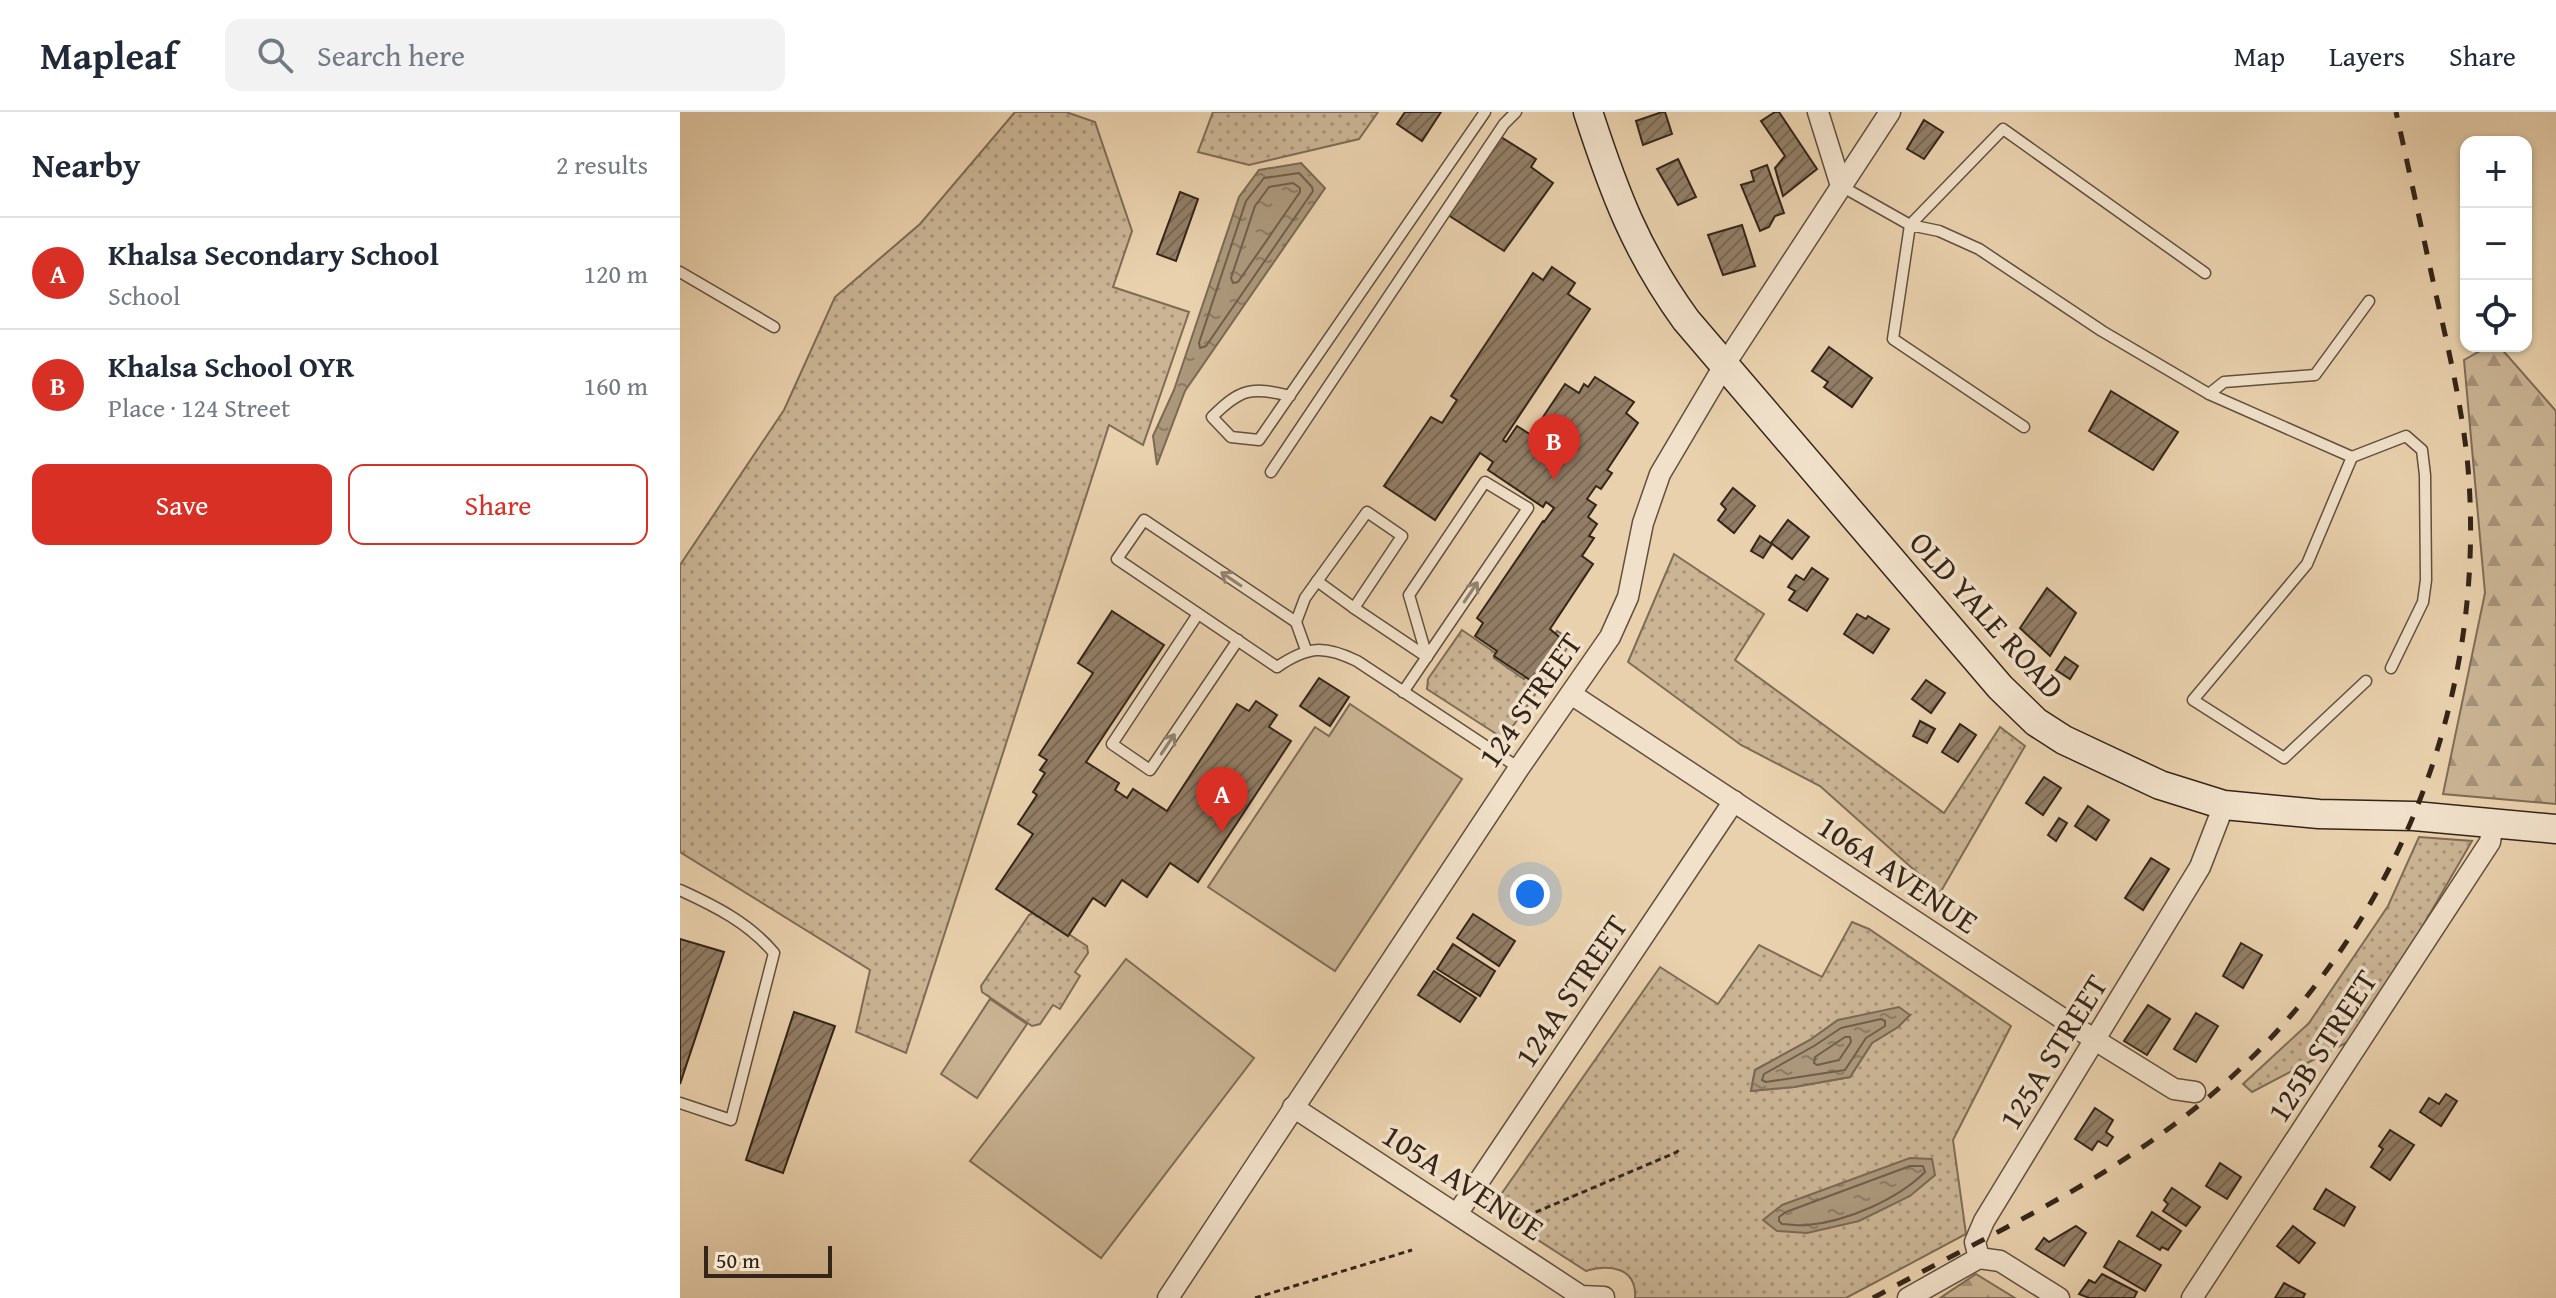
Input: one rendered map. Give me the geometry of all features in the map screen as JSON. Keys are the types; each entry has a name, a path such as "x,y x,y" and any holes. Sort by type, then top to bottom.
{"main road":[{"name":"OLD YALE ROAD","path":"1588,112 1634,238 1686,320 1894,566 2025,713 2049,731 2160,785 2224,805 2319,814 2414,816 2556,829"}],"street":[{"path":"1818,112 1841,186"},
{"name":"124 STREET","path":"1168,1298 1519,768 1610,637 1628,597 1643,523 1660,474 1725,364 1890,112"},
{"name":"106A AVENUE","path":"1571,694 2095,1040 2174,1089 2195,1092"},
{"name":"124A STREET","path":"1457,1214 1734,801"},
{"name":"125A STREET","path":"1979,1258 1975,1242 1984,1221 2200,867 2224,805"},
{"name":"125B STREET","path":"2192,1298 2490,842 2493,823"},
{"name":"105A AVENUE","path":"1293,1107 1581,1296 1604,1297"},
{"path":"1908,1298 1979,1258 2000,1261 2059,1298"}],"lane":[{"path":"1290,396 1264,389 1233,396 1212,417 1231,437 1259,440 1290,396 1485,112"},
{"path":"1271,472 1495,136 1516,112"},
{"path":"2024,427 1893,339 1910,225 2003,129 2205,273"},
{"path":"1841,186 1910,225 1939,231 1979,249 2102,331 2209,394 2352,457 2406,436 2422,450 2426,580 2423,602 2391,668"},
{"path":"680,272 774,327"},
{"path":"2209,394 2224,382 2315,375 2369,301"},
{"path":"2352,457 2307,564 2193,700 2284,758 2366,681"},
{"path":"1403,692 1427,657 1528,508 1485,482 1409,595 1427,657"},
{"path":"1296,622 1305,598 1367,512 1402,536 1354,608"},
{"path":"1306,650 1296,622 1144,520 1117,559 1277,667 1306,650 1342,653 1519,768"},
{"path":"1317,581 1427,657"},
{"path":"1198,614 1112,744 1150,770 1238,640"},
{"path":"680,890 734,918 760,936 774,953 731,1120 680,1103"}],"path":[{"path":"1494,1238 1509,1222 1679,1149"},
{"path":"1255,1298 1412,1250"}],"green space":[{"path":"1015,112 1066,112 1095,122 1132,231 1113,287 1189,312 1143,445 1109,425 906,1053 856,1032 870,970 680,852 680,565 784,410 835,297 920,224"},
{"path":"1213,112 1378,112 1359,139 1249,165 1198,152"},
{"path":"2478,352 2504,352 2556,411 2556,804 2443,794 2485,593 2464,360"},
{"path":"1674,554 1764,614 1735,660 1944,813 2000,727 2025,746 1940,893 1820,786 1741,745 1628,662"},
{"path":"1462,630 1497,654 1494,658 1524,679 1557,631 1572,641 1504,739 1427,689 1428,679"},
{"path":"1350,704 1462,779 1335,971 1208,887 1315,727 1329,736"},
{"path":"2419,837 2472,841 2359,1036 2252,1092 2243,1084 2309,1023 2388,906"},
{"path":"1035,912 1087,946 1088,953 1075,972 1080,976 1060,1009 1053,1005 1040,1024 1032,1026 982,992 981,986 1029,915"},
{"path":"1852,922 1869,929 2011,1026 1953,1140 1966,1234 1846,1298 1635,1298 1631,1280 1620,1270 1604,1268 1586,1271 1496,1213 1495,1203 1660,967 1718,1004 1759,945 1822,977","holes":["1910,1015 1898,1027 1872,1043 1850,1077 1751,1091 1755,1070 1810,1040 1838,1020"]},
{"path":"1126,959 1254,1058 1101,1258 970,1161"},
{"path":"990,999 1027,1024 977,1098 941,1074"},
{"path":"1976,1274 2015,1298 1940,1298"}],"water":[{"path":"1301,163 1325,188 1185,391 1157,465 1153,436 1174,390 1239,197 1259,170"},
{"path":"1899,1007 1910,1015 1898,1027 1872,1043 1850,1077 1751,1091 1755,1070 1810,1040 1838,1020"},
{"path":"1910,1158 1932,1159 1935,1175 1910,1196 1859,1221 1807,1233 1777,1231 1763,1220 1782,1205"}],"building":[{"path":"1405,112 1441,112 1422,141 1397,124"},
{"path":"1665,112 1672,134 1643,145 1636,121"},
{"path":"1779,112 1817,169 1783,196 1775,168 1785,156 1761,121"},
{"path":"1924,120 1943,132 1924,159 1907,149"},
{"path":"1501,137 1536,159 1531,167 1553,183 1504,251 1448,215"},
{"path":"1678,159 1696,197 1678,205 1657,169"},
{"path":"1767,165 1784,213 1775,216 1769,227 1760,231 1741,185 1754,181 1751,171"},
{"path":"1180,192 1198,199 1176,261 1157,254"},
{"path":"1742,225 1755,266 1723,275 1708,235"},
{"path":"1552,267 1575,283 1568,294 1590,309 1503,440 1506,442 1517,426 1531,435 1565,384 1579,393 1584,384 1588,387 1595,377 1634,402 1626,413 1638,423 1607,470 1612,473 1601,489 1596,486 1587,499 1596,505 1588,517 1597,524 1589,536 1594,538 1582,556 1593,564 1550,629 1564,641 1536,684 1494,656 1497,651 1475,636 1483,623 1477,618 1554,508 1546,502 1543,507 1488,470 1493,462 1480,453 1435,520 1384,486 1431,417 1442,423 1457,400 1451,396 1533,273 1543,280"},
{"path":"1829,347 1872,378 1852,407 1824,387 1828,382 1812,371"},
{"path":"2111,391 2178,432 2153,470 2089,431"},
{"path":"1733,488 1755,506 1734,533 1718,520 1726,509 1721,504"},
{"path":"1788,520 1809,537 1792,559 1771,543"},
{"path":"1760,536 1772,544 1763,558 1751,551"},
{"path":"1812,568 1828,579 1807,611 1789,600 1795,591 1788,587 1796,575 1804,580"},
{"path":"2047,588 2076,613 2050,656 2020,628"},
{"path":"1112,611 1164,645 1086,762 1119,783 1115,790 1127,798 1133,789 1167,811 1237,704 1249,711 1256,701 1277,715 1269,727 1291,741 1198,882 1170,863 1147,897 1122,880 1105,906 1093,898 1068,936 996,889 1033,834 1018,824 1037,795 1033,792 1045,773 1040,770 1047,760 1039,755 1093,673 1078,663"},
{"path":"1857,614 1866,619 1868,616 1889,629 1873,653 1844,634"},
{"path":"2065,657 2078,666 2070,679 2056,670"},
{"path":"1319,678 1349,697 1330,726 1300,706"},
{"path":"1926,680 1945,693 1931,713 1912,699"},
{"path":"1920,721 1935,729 1927,743 1913,736"},
{"path":"1960,724 1976,735 1958,762 1942,752"},
{"path":"2044,777 2061,788 2043,815 2026,803"},
{"path":"2088,806 2109,820 2096,840 2075,826"},
{"path":"2059,818 2067,823 2056,841 2048,835"},
{"path":"2151,858 2169,869 2143,910 2125,898"},
{"path":"1473,914 1515,941 1499,966 1457,938"},
{"path":"680,939 724,952 680,1084"},
{"path":"2241,943 2262,955 2243,988 2223,976"},
{"path":"1453,944 1495,971 1480,996 1437,969"},
{"path":"1434,971 1476,998 1460,1022 1418,995"},
{"path":"2148,1005 2170,1019 2147,1055 2124,1041"},
{"path":"794,1012 835,1026 783,1173 746,1160"},
{"path":"2196,1013 2218,1026 2196,1062 2174,1049"},
{"path":"2446,1094 2457,1101 2441,1126 2420,1112 2429,1098 2439,1104"},
{"path":"2095,1108 2113,1120 2106,1132 2113,1137 2107,1146 2098,1141 2092,1150 2075,1139"},
{"path":"2390,1130 2414,1145 2390,1180 2371,1167 2383,1149 2379,1146"},
{"path":"2220,1163 2241,1177 2227,1199 2206,1186"},
{"path":"2172,1188 2200,1207 2186,1226 2163,1211 2168,1204 2164,1200"},
{"path":"2326,1189 2355,1207 2344,1226 2314,1209"},
{"path":"2152,1212 2181,1231 2168,1250 2162,1247 2160,1250 2137,1236"},
{"path":"2076,1226 2086,1233 2064,1266 2036,1249 2044,1238 2049,1242"},
{"path":"2293,1226 2315,1243 2299,1263 2277,1246"},
{"path":"2119,1241 2161,1265 2145,1291 2104,1267"},
{"path":"2102,1274 2137,1292 2134,1298 2089,1298 2079,1294 2089,1280 2095,1283"},
{"path":"2284,1283 2305,1294 2303,1298 2275,1298"}],"railway":[{"path":"1873,1298 2072,1191 2184,1117 2255,1054 2317,984 2368,907 2410,823 2441,736 2462,645 2470,551 2467,457 2461,417 2396,112"}],"place":[{"name":"Khalsa School OYR","path":"1554,480"},
{"name":"Khalsa Secondary School","path":"1222,833"}]}
